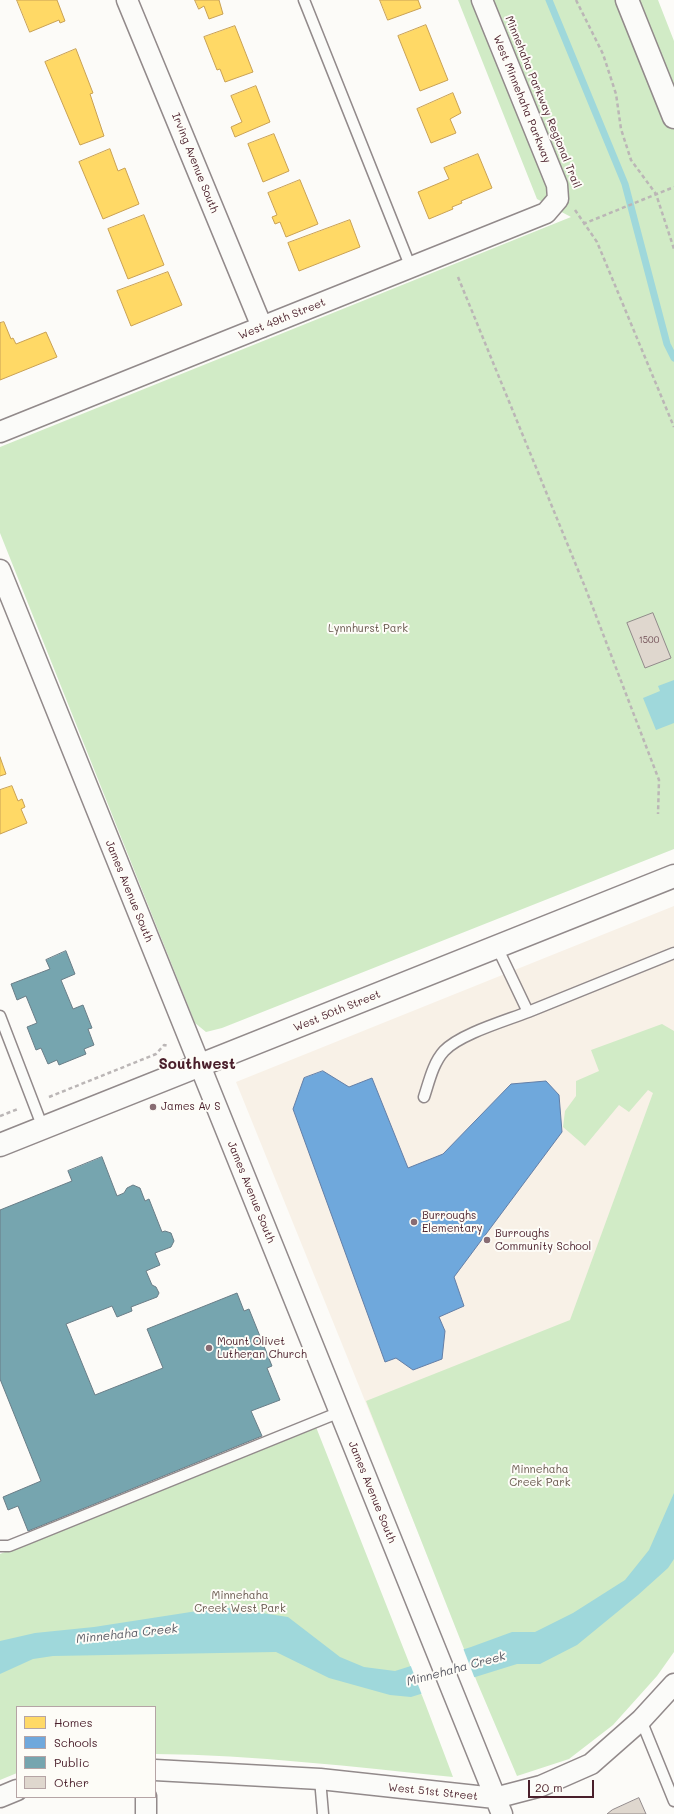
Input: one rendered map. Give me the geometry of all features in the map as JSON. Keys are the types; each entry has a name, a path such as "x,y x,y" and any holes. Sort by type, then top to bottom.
{"main road":[{"path":"627,0 674,117"},
{"name":"West 50th Street","path":"0,1145 674,876"}],"street":[{"name":"Irving Avenue South","path":"127,0 262,327"},
{"name":"West Minnehaha Parkway","path":"482,0 565,203"},
{"name":"West 49th Street","path":"0,432 411,268 546,213 565,203"},
{"name":"James Avenue South","path":"0,570 498,1806"},
{"name":"West 51st Street","path":"156,1770 320,1779 498,1806 591,1764 641,1720 674,1684"},
{"path":"0,1797 16,1790"},
{"path":"146,1798 146,1814"}],"lane":[{"path":"304,0 411,268"},
{"path":"497,947 528,1012"},
{"path":"424,1097 437,1062 444,1051 461,1039 674,953"},
{"path":"0,1016 44,1128"},
{"path":"0,1546 9,1546 340,1412"},
{"path":"641,1720 674,1801"},
{"path":"320,1779 323,1814"}],"path":[{"path":"576,0 602,54 616,94 621,129 631,160 656,194 674,249"},
{"path":"583,224 674,187"},
{"path":"565,203 597,242 674,428"},
{"path":"458,277 585,587 659,780 658,814"},
{"path":"0,1116 156,1054 164,1045 169,1046"}],"shaded area":[{"name":"Burroughs Community School","path":"674,906 674,1446 454,1621 236,1082"}],"green space":[{"name":"Lynnhurst Park","path":"458,0 658,0 674,41 674,849 222,1028 206,1032 195,1023 0,533 0,447 571,217 537,199"},
{"name":"Minnehaha Creek Park","path":"662,1024 674,1031 674,1652 657,1676 613,1725 569,1759 517,1776 477,1682 366,1401 570,1320 653,1093 648,1090 629,1112 619,1105 585,1146 563,1127 565,1111 576,1096 576,1081 599,1071 591,1050"},
{"name":"Minnehaha Creek West Park","path":"316,1427 453,1777 267,1759 156,1754 156,1706 16,1706 16,1773 0,1780 0,1554"}],"water":[{"path":"674,680 674,723 656,730 643,698 660,691 658,686"},
{"name":"Minnehaha Creek","path":"674,1493 674,1559 668,1568 638,1595 577,1645 540,1664 517,1664 411,1697 390,1695 329,1678 276,1652 53,1656 33,1659 0,1674 0,1641 35,1633 94,1627 223,1607 288,1617 340,1657 364,1667 395,1671 471,1647 512,1632 535,1632 573,1613 625,1580 649,1550"}],"pier":[{"path":"463,1648 475,1679 422,1695 410,1664"}],"building: Homes":[{"path":"17,0 57,0 65,21 60,23 59,20 30,32"},
{"path":"195,0 219,0 223,14 209,19 204,6 199,9"},
{"path":"380,0 418,0 421,8 388,20"},
{"path":"426,25 448,80 420,91 398,36"},
{"path":"235,26 253,72 225,82 220,69 217,70 204,37"},
{"path":"76,49 93,93 90,94 104,136 80,145 45,62"},
{"path":"256,86 270,122 235,137 231,127 242,122 231,96"},
{"path":"453,93 461,113 450,119 456,133 431,143 417,109"},
{"path":"274,134 289,171 263,182 248,144"},
{"path":"110,149 118,171 125,168 139,204 103,219 79,162"},
{"path":"478,154 492,188 461,201 462,203 452,207 453,209 429,219 418,192 449,179 444,168"},
{"path":"300,180 318,224 286,237 280,222 275,224 272,217 277,215 268,193"},
{"path":"144,215 164,265 128,279 108,229"},
{"path":"350,220 360,247 299,271 288,243"},
{"path":"168,272 182,305 131,326 117,291"},
{"path":"4,322 11,339 13,338 16,344 46,332 57,357 0,380 0,323"},
{"path":"0,757 6,774 0,776"},
{"path":"12,786 18,801 22,799 25,807 21,809 27,823 0,834 0,790"}],"building: Schools":[{"name":"Burroughs Elementary","path":"323,1071 349,1087 372,1078 408,1168 443,1154 511,1084 546,1081 559,1095 562,1132 454,1277 464,1306 439,1317 445,1331 442,1359 413,1370 396,1358 385,1362 293,1109 304,1078"}],"building: Public":[{"path":"66,951 75,974 61,980 73,1009 83,1005 92,1028 88,1029 94,1045 84,1049 86,1054 59,1065 57,1060 48,1064 41,1048 36,1050 27,1027 37,1023 26,996 17,1000 11,984 50,969 46,960"},
{"name":"Mount Olivet Lutheran Church","path":"102,1157 117,1196 124,1193 127,1188 133,1185 140,1188 145,1201 149,1199 162,1232 165,1231 171,1233 174,1241 171,1247 155,1253 160,1265 146,1271 152,1285 156,1287 159,1293 157,1297 131,1307 132,1311 117,1317 112,1306 66,1324 95,1395 163,1368 147,1329 237,1293 244,1311 249,1309 272,1366 267,1368 280,1400 251,1411 262,1436 28,1531 18,1506 8,1510 3,1497 41,1481 0,1379 0,1210 72,1181 68,1171"}],"building: Other":[{"path":"653,613 671,658 645,668 627,623"},
{"path":"639,1798 646,1814 607,1814 612,1810"}],"waterway":[{"path":"549,0 625,184 667,344 674,358"}],"place":[{"name":"James Av S","path":"153,1107"},
{"name":"Burroughs Elementary","path":"414,1222"},
{"name":"Burroughs Community School","path":"487,1240"},
{"name":"Mount Olivet Lutheran Church","path":"209,1348"}],"district":[{"name":"Southwest","path":"197,1064"}]}
